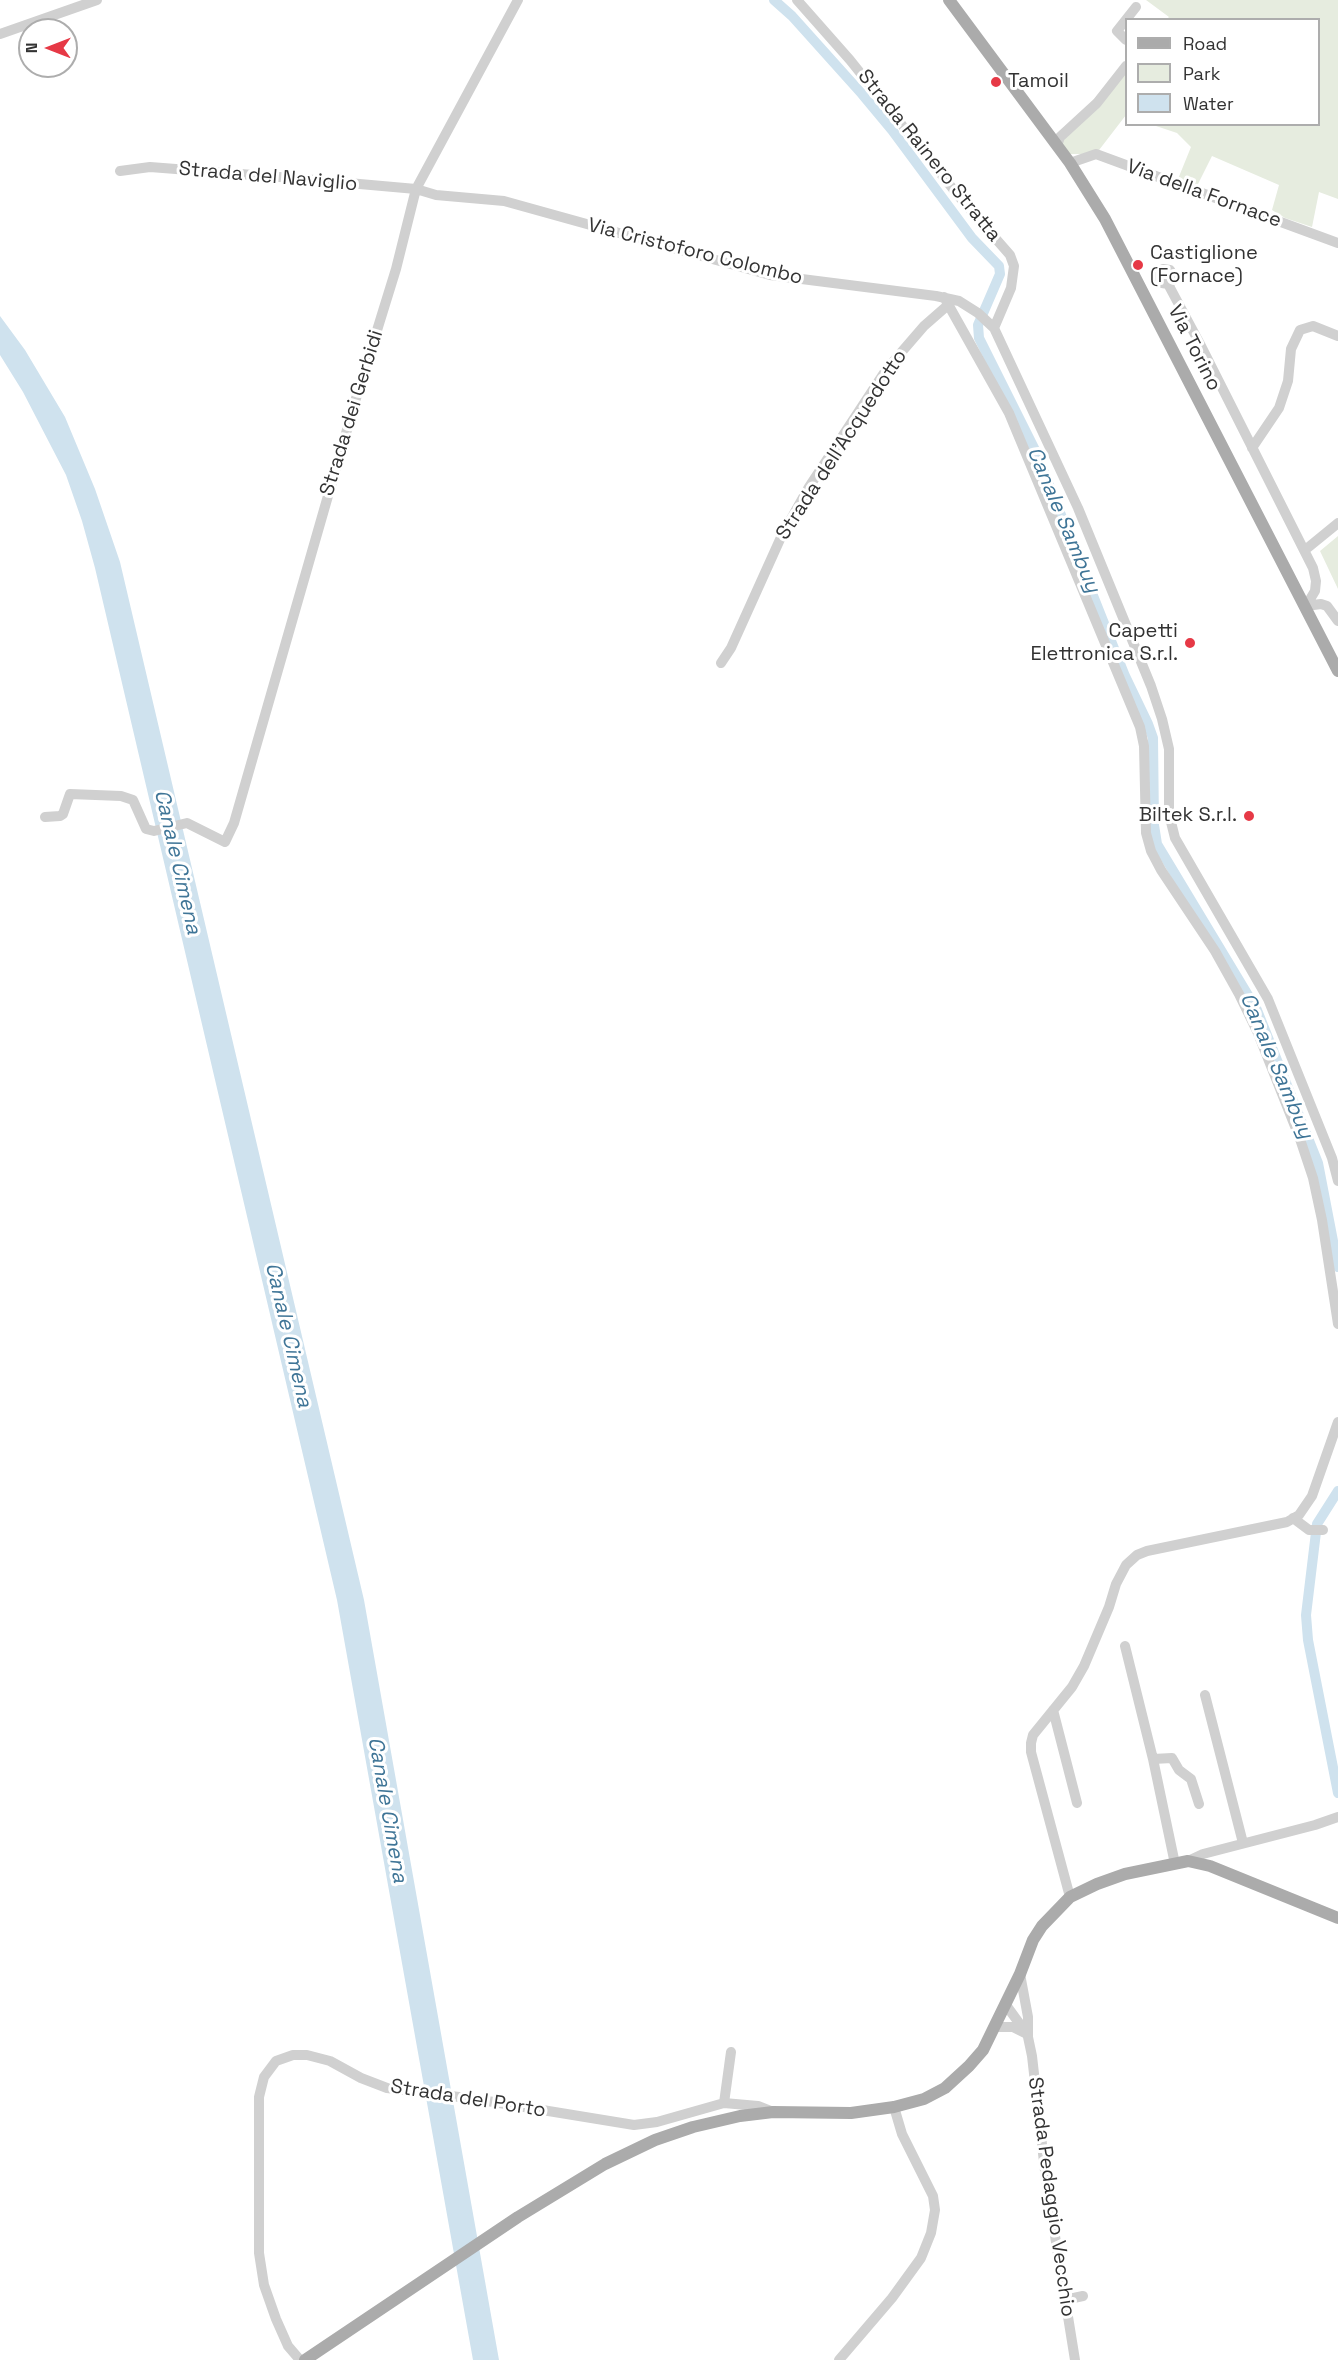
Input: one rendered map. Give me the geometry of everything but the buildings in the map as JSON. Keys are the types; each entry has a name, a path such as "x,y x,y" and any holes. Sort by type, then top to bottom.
{"main road":[{"name":"Via Torino","path":"949,0 1058,146 1106,219 1338,672"},
{"path":"305,2360 518,2217 605,2164 655,2140 740,2115 773,2112 851,2113 894,2107 924,2099 945,2088 983,2050 996,2027 1037,1933 1070,1897 1097,1884 1125,1874 1188,1861 1210,1866 1255,1883 1338,1918"}],"street":[{"path":"0,34 97,0"},
{"name":"Strada dei Gerbidi","path":"45,817 63,814 70,794 121,796 133,800 146,829 154,831 187,823 225,842 234,823 396,268 416,189 518,0"},
{"name":"Strada Rainero Stratta","path":"797,0 850,60 961,199 1010,255 1014,266 1011,288 994,327"},
{"path":"1127,18 1136,7"},
{"path":"1125,21 1117,31 1125,39"},
{"path":"1058,146 1060,137 1097,103 1125,67"},
{"name":"Via della Fornace","path":"1070,163 1096,154 1338,243"},
{"name":"Strada del Naviglio","path":"120,171 150,167 416,189"},
{"name":"Via Cristoforo Colombo","path":"416,189 436,195 504,201 770,275 951,301"},
{"path":"1167,284 1246,431 1252,448 1314,568 1315,591 1306,606"},
{"path":"951,301 978,313 994,327 1078,508 1162,718 1169,749 1169,814 1175,838 1271,1005 1325,1139 1338,1181"},
{"path":"951,301 1009,412 1140,727 1144,747 1146,833 1151,851 1161,870 1215,951 1239,994 1257,1030 1300,1140 1313,1178 1322,1220 1338,1324"},
{"name":"Strada dell'Acquedotto","path":"721,663 731,648 782,535 809,487 886,370 924,326 951,301"},
{"path":"1252,448 1279,408 1288,381 1291,350 1300,330 1313,326 1338,336"},
{"path":"1305,550 1338,523"},
{"path":"1306,606 1321,604 1327,606 1338,621"},
{"path":"1070,1897 1031,1752 1033,1735 1072,1687 1084,1666 1109,1607 1116,1584 1126,1565 1137,1555 1287,1522 1293,1518 1303,1510 1312,1496 1338,1422"},
{"path":"1293,1518 1309,1530 1323,1530"},
{"path":"1125,1646 1153,1759 1175,1864"},
{"path":"1205,1695 1243,1843"},
{"path":"1053,1710 1077,1803"},
{"path":"1153,1759 1172,1758 1179,1770 1191,1779 1199,1804"},
{"path":"1188,1861 1203,1854 1338,1817"},
{"name":"Strada Pedaggio Vecchio","path":"1020,1974 1028,2017 1028,2034 1046,2180 1075,2360"},
{"path":"1007,2003 1019,2005 1028,2017"},
{"name":"Strada Pedaggio Vecchio","path":"1007,2003 1028,2034"},
{"path":"996,2027 1013,2027 1028,2034"},
{"path":"724,2103 730,2052"},
{"name":"Strada del Porto","path":"300,2360 288,2346 276,2319 264,2285 259,2253 259,2097 264,2077 276,2061 293,2055 307,2055 330,2061 387,2088 475,2099 634,2125 657,2122 724,2103 758,2106 773,2112"},
{"path":"838,2360 904,2282 921,2258 931,2233 933,2196 902,2134 894,2107"},
{"path":"687,2112 693,2127"},
{"path":"1064,2300 1083,2296"}],"green space":[{"path":"1146,0 1338,0 1338,199 1319,192 1312,227 1285,218 1272,210 1279,185 1212,156 1197,186 1178,179 1191,147 1177,133 1156,126 1320,126 1320,18 1169,17"},
{"path":"1125,65 1125,116 1096,154 1064,154 1060,137"},
{"path":"1338,536 1338,589 1320,551"}],"water":[{"name":"Canale Cimena","path":"0,316 25,350 65,417 95,489 120,562 364,1600 499,2360 473,2360 337,1600 95,568 66,475 23,392 0,355"}],"waterway":[{"name":"Canale Sambuy","path":"774,0 792,16 862,94 892,130 972,238 999,266 1000,274 978,325 979,338 1036,452 1125,676 1153,738 1154,825 1157,844 1257,1010 1318,1163 1338,1267"},
{"name":"Canale Sambuy","path":"1338,1491 1317,1524 1306,1615 1308,1640 1338,1793"}],"place":[{"name":"Tamoil","path":"996,82"},
{"name":"Castiglione (Fornace)","path":"1138,265"},
{"name":"Capetti Elettronica S.r.l.","path":"1190,643"},
{"name":"Biltek S.r.l.","path":"1249,816"}]}
